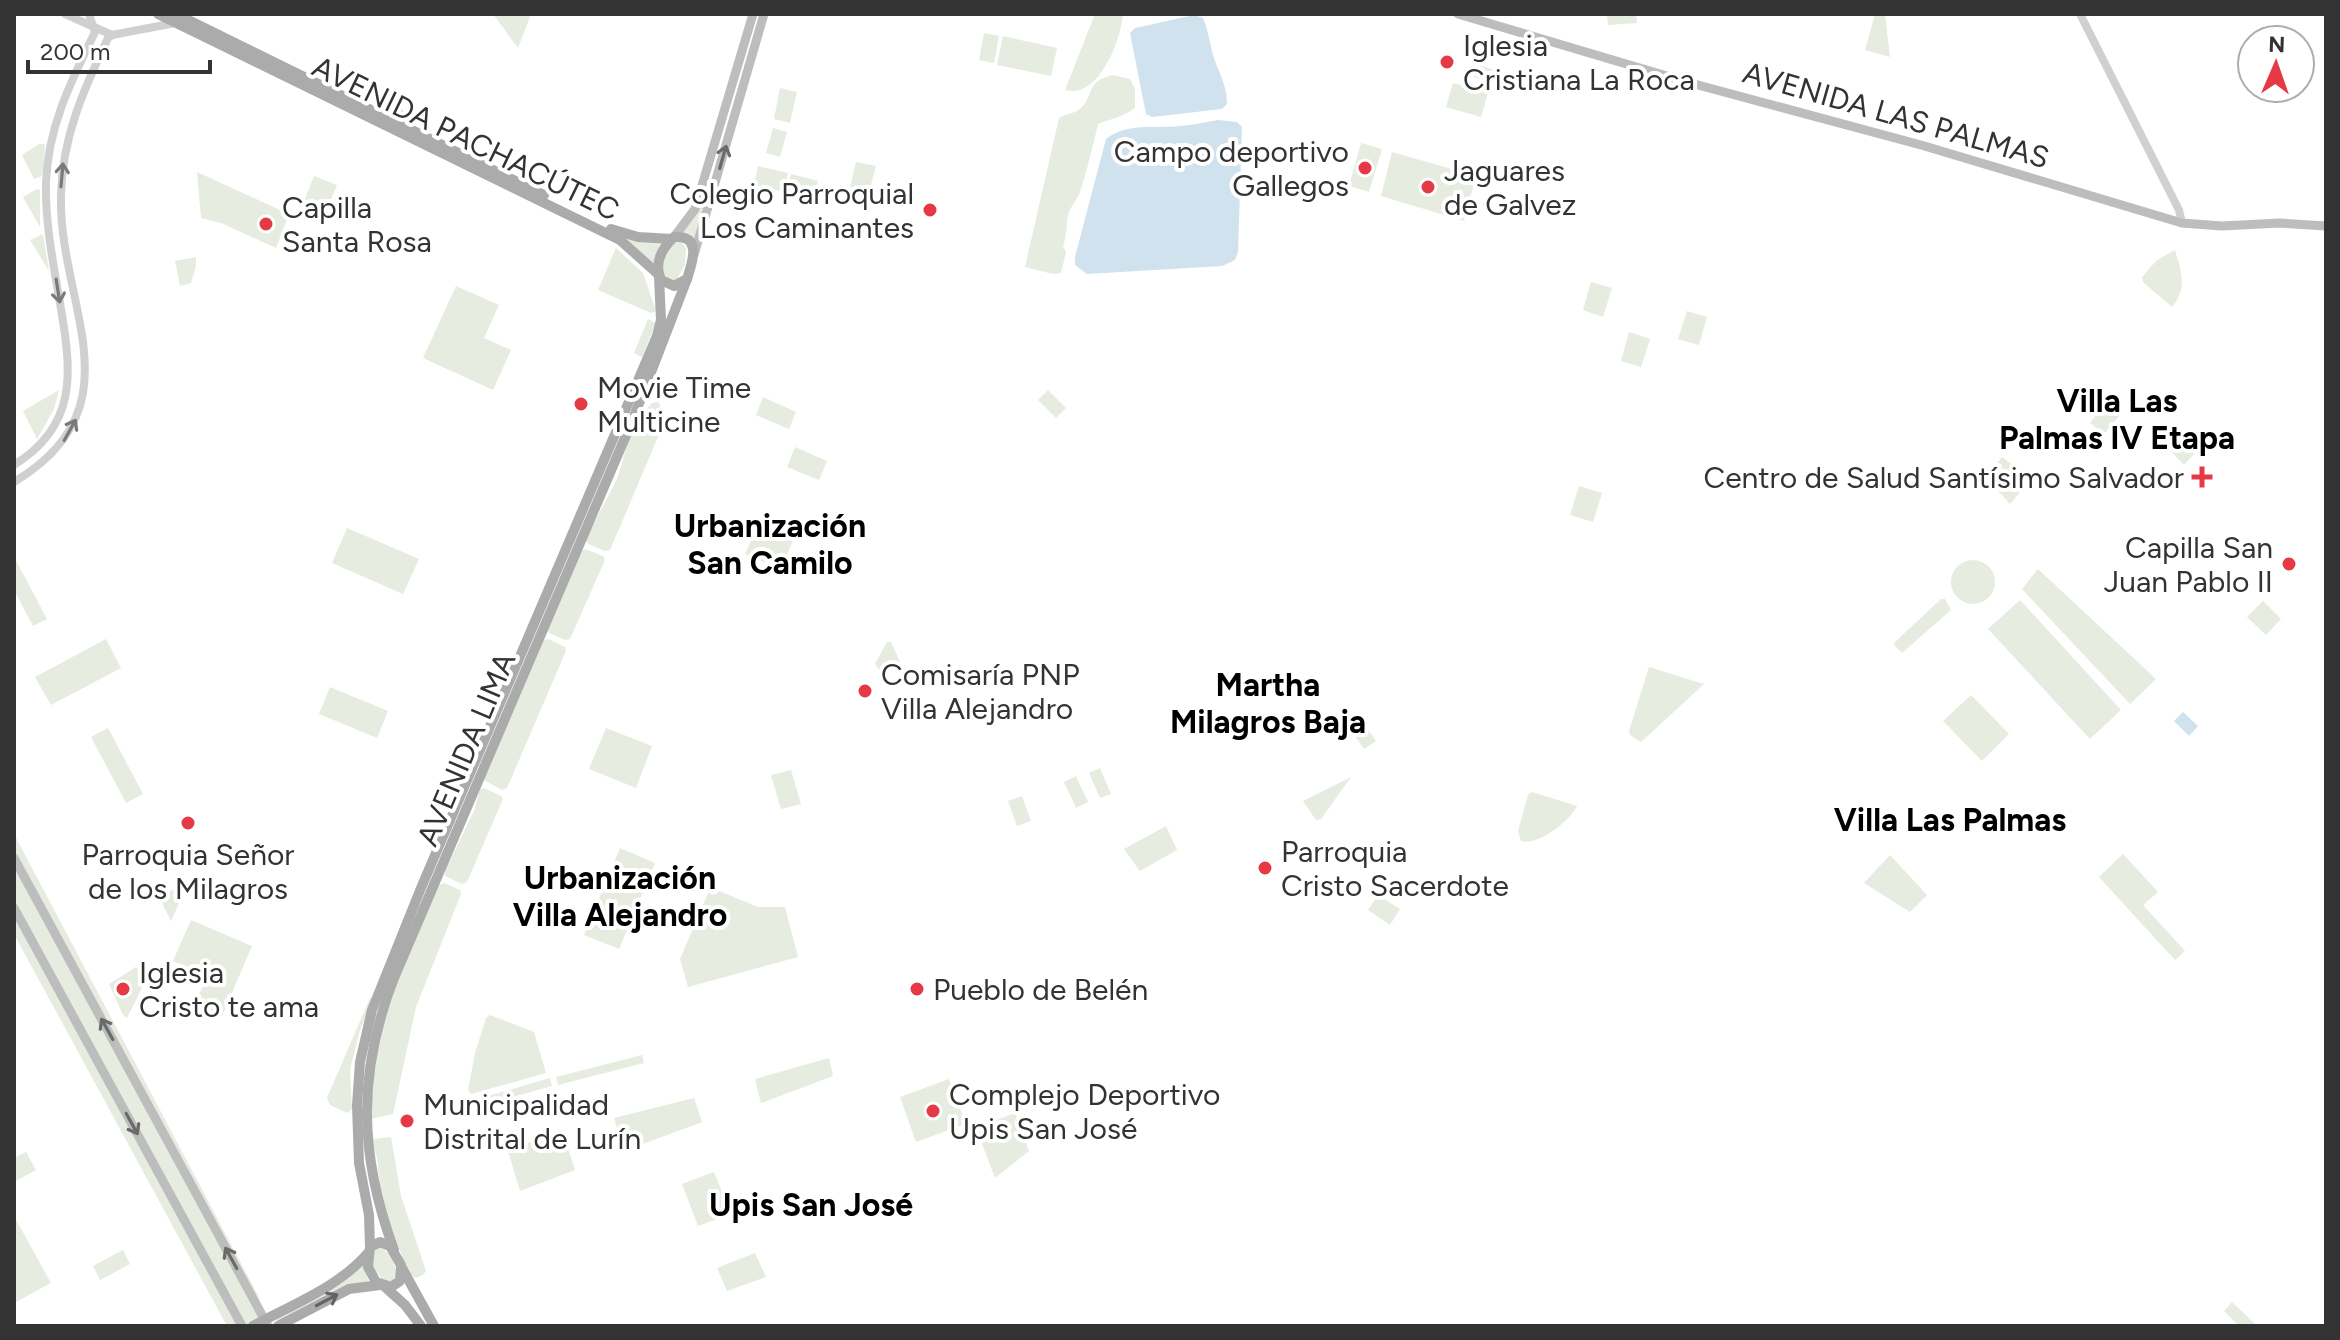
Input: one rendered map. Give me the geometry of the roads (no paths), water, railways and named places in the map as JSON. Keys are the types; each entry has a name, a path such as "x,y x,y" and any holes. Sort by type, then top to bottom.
{"main road":[{"name":"AVENIDA PACHACÚTEC","path":"158,14 176,18 413,129 616,231 638,237 673,238"},
{"path":"753,14 695,209 660,256 658,276 670,286 687,279 764,14"},
{"name":"AVENIDA LAS PALMAS","path":"1458,14 1630,66 1921,145 2182,223 2326,226"},
{"name":"AVENIDA PACHACÚTEC","path":"176,18 620,240 658,276"},
{"path":"372,88 413,129"},
{"path":"673,238 689,240 693,258"},
{"name":"AVENIDA LIMA","path":"369,1250 369,1215 359,1163 357,1127 359,1073 368,1023 421,888 657,336 661,320 658,276"},
{"name":"AVENIDA LIMA","path":"394,1250 374,1189 367,1139 367,1087 378,1023 406,950 633,419 687,279"},
{"path":"14,858 266,1323"},
{"path":"14,908 242,1326"},
{"path":"253,1326 266,1323 339,1278 380,1242 394,1250 434,1326"},
{"path":"369,1250 370,1272 405,1305 421,1326"},
{"path":"278,1326 349,1289 391,1287 400,1281 401,1265"}],"street":[{"path":"65,14 112,35"},
{"path":"14,465 49,435 64,406 67,391 67,347 47,226 47,166 59,109 95,28 89,14"},
{"path":"2080,14 2179,210 2182,223"},
{"path":"14,482 47,460 60,446 73,425 83,399 86,365 64,240 62,178 66,144 79,101 108,38 176,18"}],"water":[{"path":"1194,15 1203,18 1205,23 1225,87 1227,104 1222,109 1152,117 1146,114 1130,33 1135,28"},
{"path":"1218,120 1237,122 1242,127 1238,252 1235,260 1222,266 1087,274 1075,265 1106,139 1132,128 1180,126"},
{"path":"2183,712 2198,726 2189,736 2174,721"}],"place":[{"name":"Iglesia Cristiana La Roca","path":"1447,62"},
{"name":"Campo deportivo Gallegos","path":"1365,168"},
{"name":"Jaguares de Galvez","path":"1428,187"},
{"name":"Colegio Parroquial Los Caminantes","path":"930,210"},
{"name":"Capilla Santa Rosa","path":"266,224"},
{"name":"Movie Time Multicine","path":"581,404"},
{"name":"Centro de Salud Santísimo Salvador","path":"2202,477"},
{"name":"Capilla San Juan Pablo II","path":"2289,564"},
{"name":"Comisaría PNP Villa Alejandro","path":"865,691"},
{"name":"Parroquia Señor de los Milagros","path":"188,823"},
{"name":"Parroquia Cristo Sacerdote","path":"1265,868"},
{"name":"Iglesia Cristo te ama","path":"123,989"},
{"name":"Pueblo de Belén","path":"917,989"},
{"name":"Complejo Deportivo Upis San José","path":"933,1111"},
{"name":"Municipalidad Distrital de Lurín","path":"407,1121"}],"district":[{"name":"Villa Las Palmas IV Etapa","path":"2117,420"},
{"name":"Urbanización San Camilo","path":"770,544"},
{"name":"Martha Milagros Baja","path":"1268,704"},
{"name":"Villa Las Palmas","path":"1950,820"},
{"name":"Urbanización Villa Alejandro","path":"620,896"},
{"name":"Upis San José","path":"811,1205"}]}
